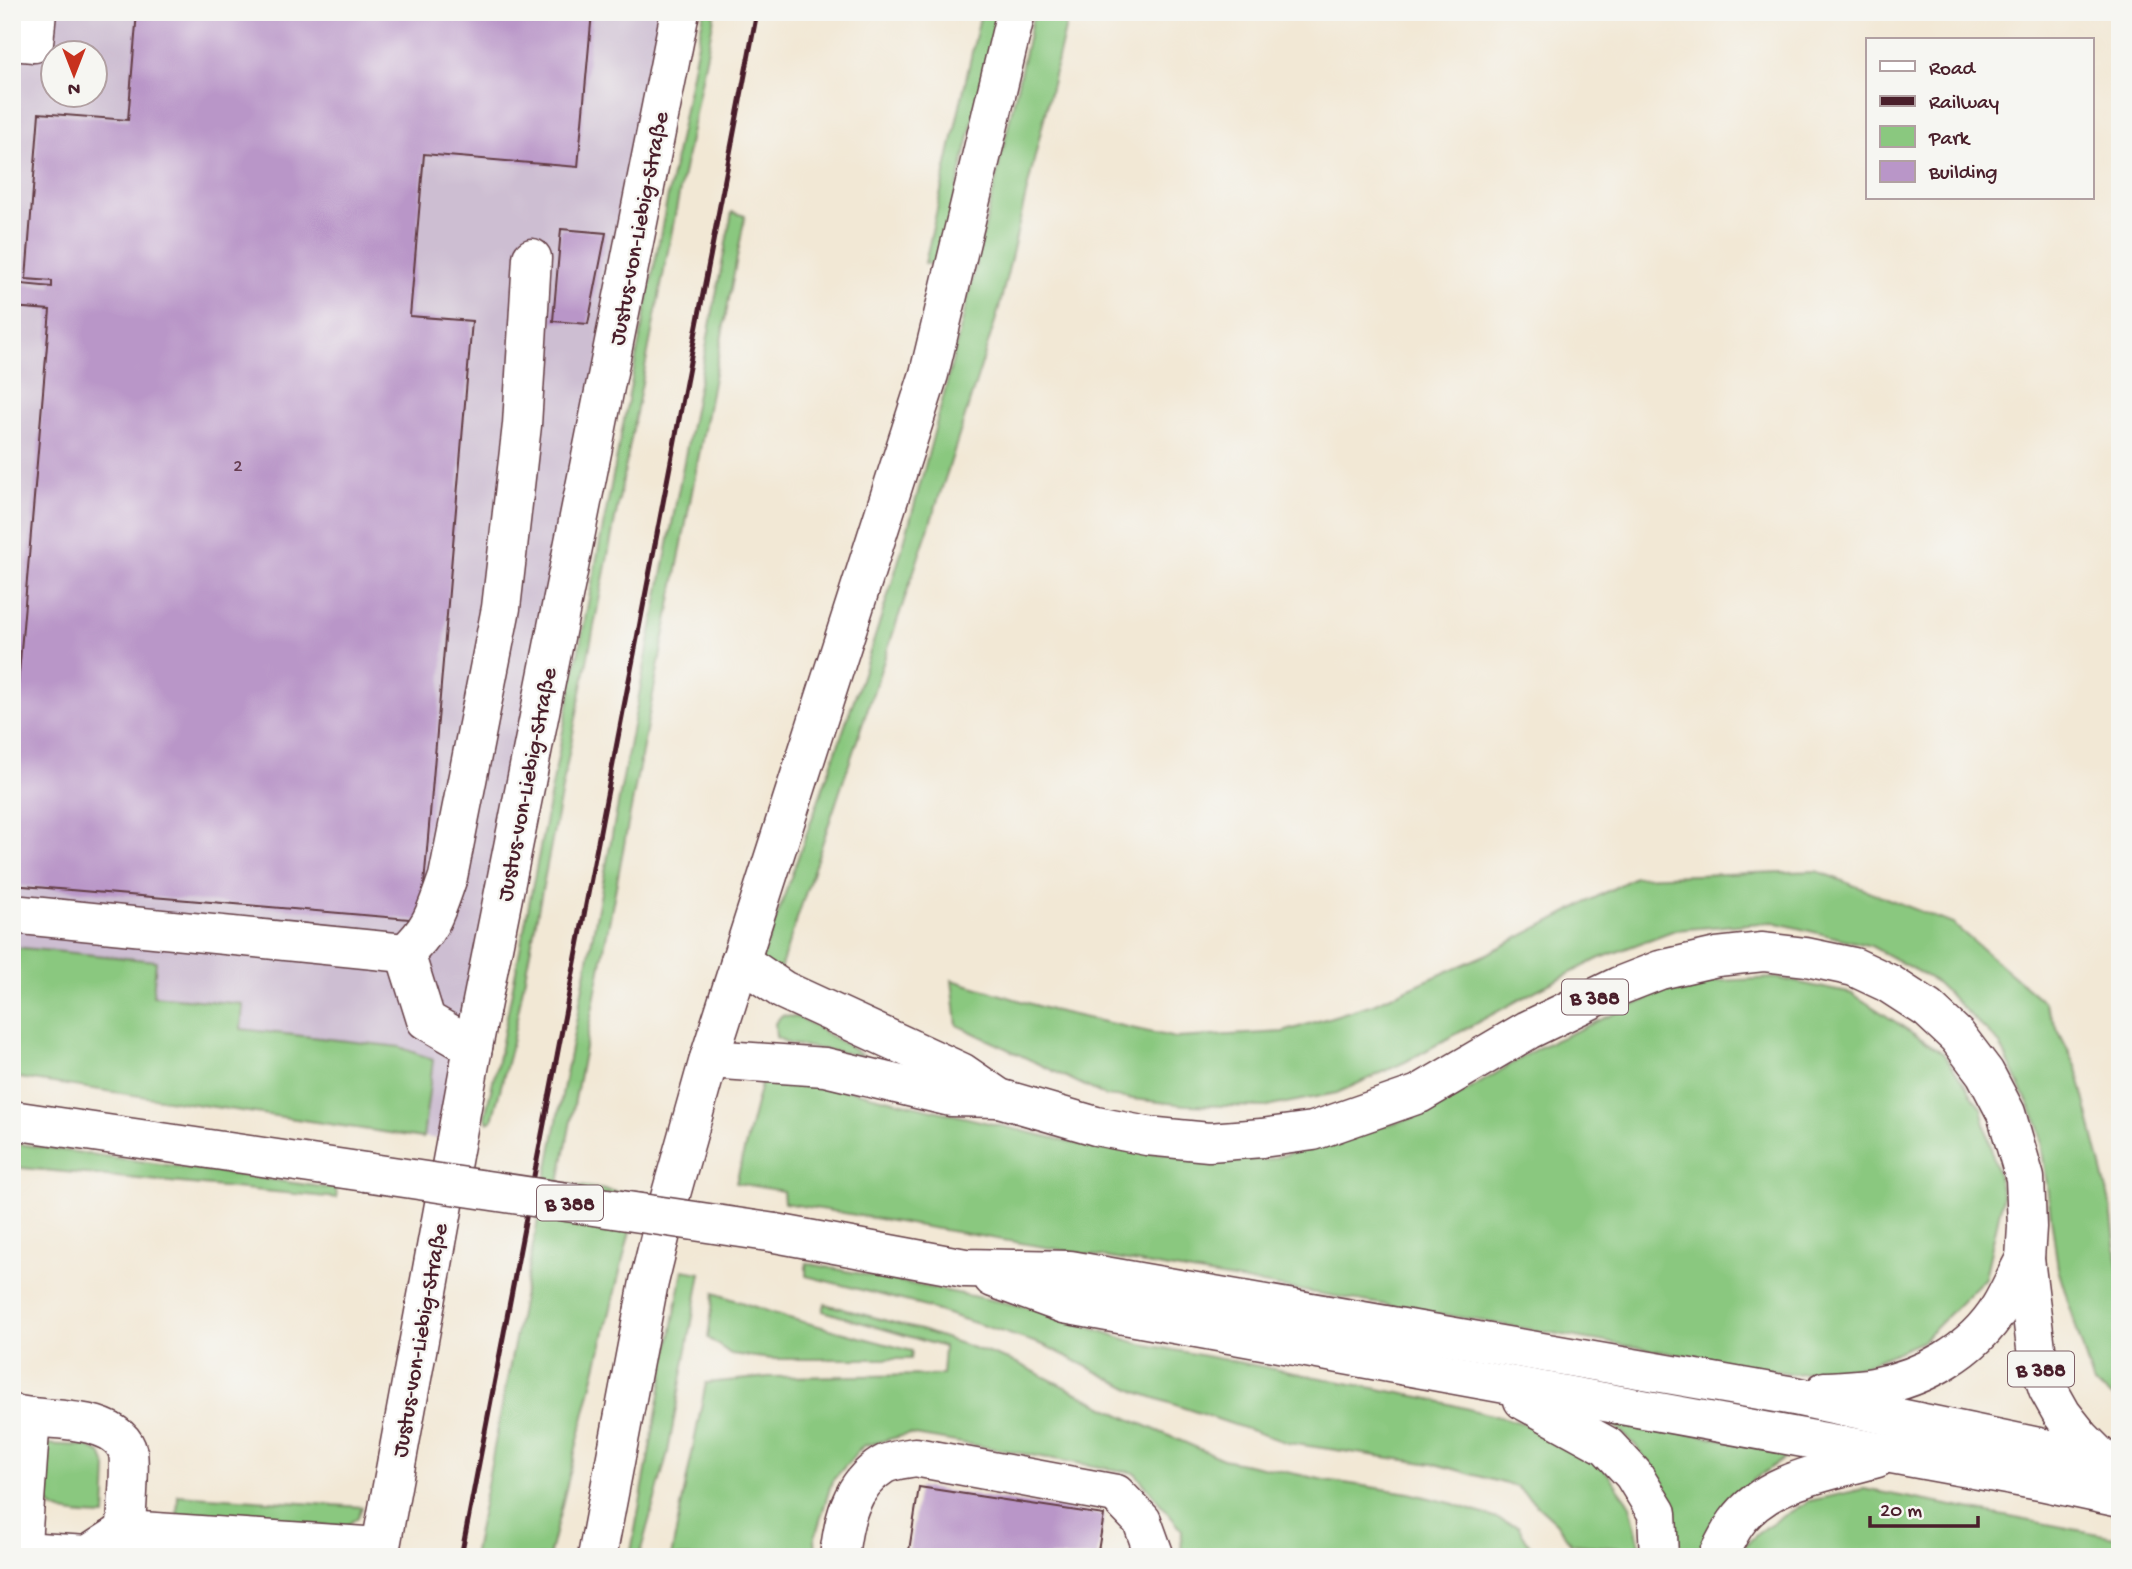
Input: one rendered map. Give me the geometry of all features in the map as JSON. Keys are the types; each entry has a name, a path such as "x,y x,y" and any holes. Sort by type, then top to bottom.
{"main road":[{"path":"12,41 34,43 37,12"},
{"name":"Justus-von-Liebig-Straße","path":"379,1552 473,1047 680,12"},
{"path":"597,1557 649,1282 669,1201 709,1059 929,374 1016,12"},
{"path":"12,914 405,953 422,938 435,915 448,877 500,608 522,425 532,258"},
{"name":"B 388","path":"709,1059 825,1067 951,1097 999,1098 1096,1126 1147,1136 1209,1142 1262,1138 1313,1131 1419,1094 1528,1030 1619,986 1660,970 1717,957 1763,952 1854,967 1888,983 1928,1009 1957,1036 1986,1073 2006,1113 2025,1178 2025,1259 2037,1356 2048,1389 2074,1430 2112,1462"},
{"path":"405,953 426,1020 473,1047"},
{"name":"B 388","path":"740,961 783,990 961,1072 999,1098"},
{"name":"B 388","path":"12,1120 775,1233 965,1268 1070,1270 1794,1396 2112,1462"},
{"name":"B 388","path":"1794,1396 1873,1388 1908,1379 1933,1368 1978,1335 1999,1309 2025,1259"},
{"name":"B 388","path":"965,1268 1064,1304 2120,1498"},
{"name":"B 388","path":"1491,1383 1606,1446 1633,1474 1657,1513 1658,1557"},
{"path":"126,1530 128,1452 117,1435 97,1425 22,1415 21,1554 88,1556 126,1530 379,1552"},
{"name":"B 388","path":"1717,1557 1737,1522 1756,1502 1790,1482 1888,1455"},
{"path":"839,1557 843,1527 857,1488 884,1464 915,1457 1116,1494 1142,1521 1155,1557"}],"shaded area":[{"path":"12,12 671,12 445,1140 12,1077"}],"green space":[{"path":"704,12 715,12 511,1048 492,1121 488,1123 485,1116 501,1047"},
{"path":"981,12 998,12 939,266 925,263"},
{"path":"1034,12 1069,12 999,309 949,467 779,972 760,964 853,701 904,542 957,344"},
{"path":"732,212 745,216 559,1183 639,1195 549,1557 473,1557"},
{"path":"1817,871 1953,924 2044,1002 2077,1068 2111,1207 2120,1287 2120,1401 2094,1385 2058,1269 2039,1126 2000,1044 1935,981 1871,946 1773,922 1675,930 1598,959 1405,1062 1337,1093 1266,1107 1185,1105 1106,1096 957,1025 952,980 1051,1010 1176,1038 1283,1032 1373,1004 1487,954 1635,877"},
{"path":"12,947 156,961 153,996 243,1004 241,1029 400,1047 433,1060 423,1138 12,1077"},
{"path":"1776,978 1853,994 1943,1053 1981,1108 2003,1196 1985,1278 1921,1342 1864,1366 1794,1374 784,1203 783,1191 736,1183 763,1076 831,1086 1100,1149 1267,1160 1432,1112 1538,1048 1683,983"},
{"path":"782,1015 800,1018 865,1056 790,1044 776,1037 775,1023"},
{"path":"12,1143 336,1189 337,1198 12,1167"},
{"path":"806,1263 1032,1308 1137,1343 1426,1398 1542,1428 1601,1464 1630,1505 1641,1550 1571,1544 1556,1522 1517,1487 1439,1465 1288,1443 1137,1392 1046,1346 913,1303 806,1276"},
{"path":"683,1270 701,1273 668,1452 639,1557 630,1557"},
{"path":"714,1293 785,1317 912,1351 911,1359 772,1359 731,1354 708,1338"},
{"path":"825,1304 924,1331 1017,1363 1123,1416 1223,1459 1325,1480 1409,1493 1454,1504 1518,1526 1537,1557 1181,1557 1182,1530 1135,1473 909,1434 863,1446 832,1481 815,1537 816,1557 671,1557 706,1383 769,1377 942,1375 944,1347 823,1311"},
{"path":"1606,1417 1794,1453 1736,1495 1717,1521 1700,1557 1677,1557 1663,1486 1636,1446"},
{"path":"43,1444 86,1446 101,1453 107,1468 105,1516 67,1513 48,1503 42,1482"},
{"path":"1864,1489 2120,1538 2120,1557 1740,1557 1746,1544 1764,1528 1809,1501"},
{"path":"178,1495 362,1507 358,1517 346,1526 177,1521"},
{"path":"142,1550 295,1557 136,1557"}],"building":[{"path":"137,12 592,12 578,167 424,154 410,316 472,321 421,920 12,885 12,756 50,310 12,307 12,283 52,287 52,281 26,279 39,113 128,120"},
{"path":"561,229 606,233 588,324 553,321"},
{"path":"919,1487 1104,1515 1097,1557 908,1557"}],"railway":[{"path":"461,1557 757,12"}]}
